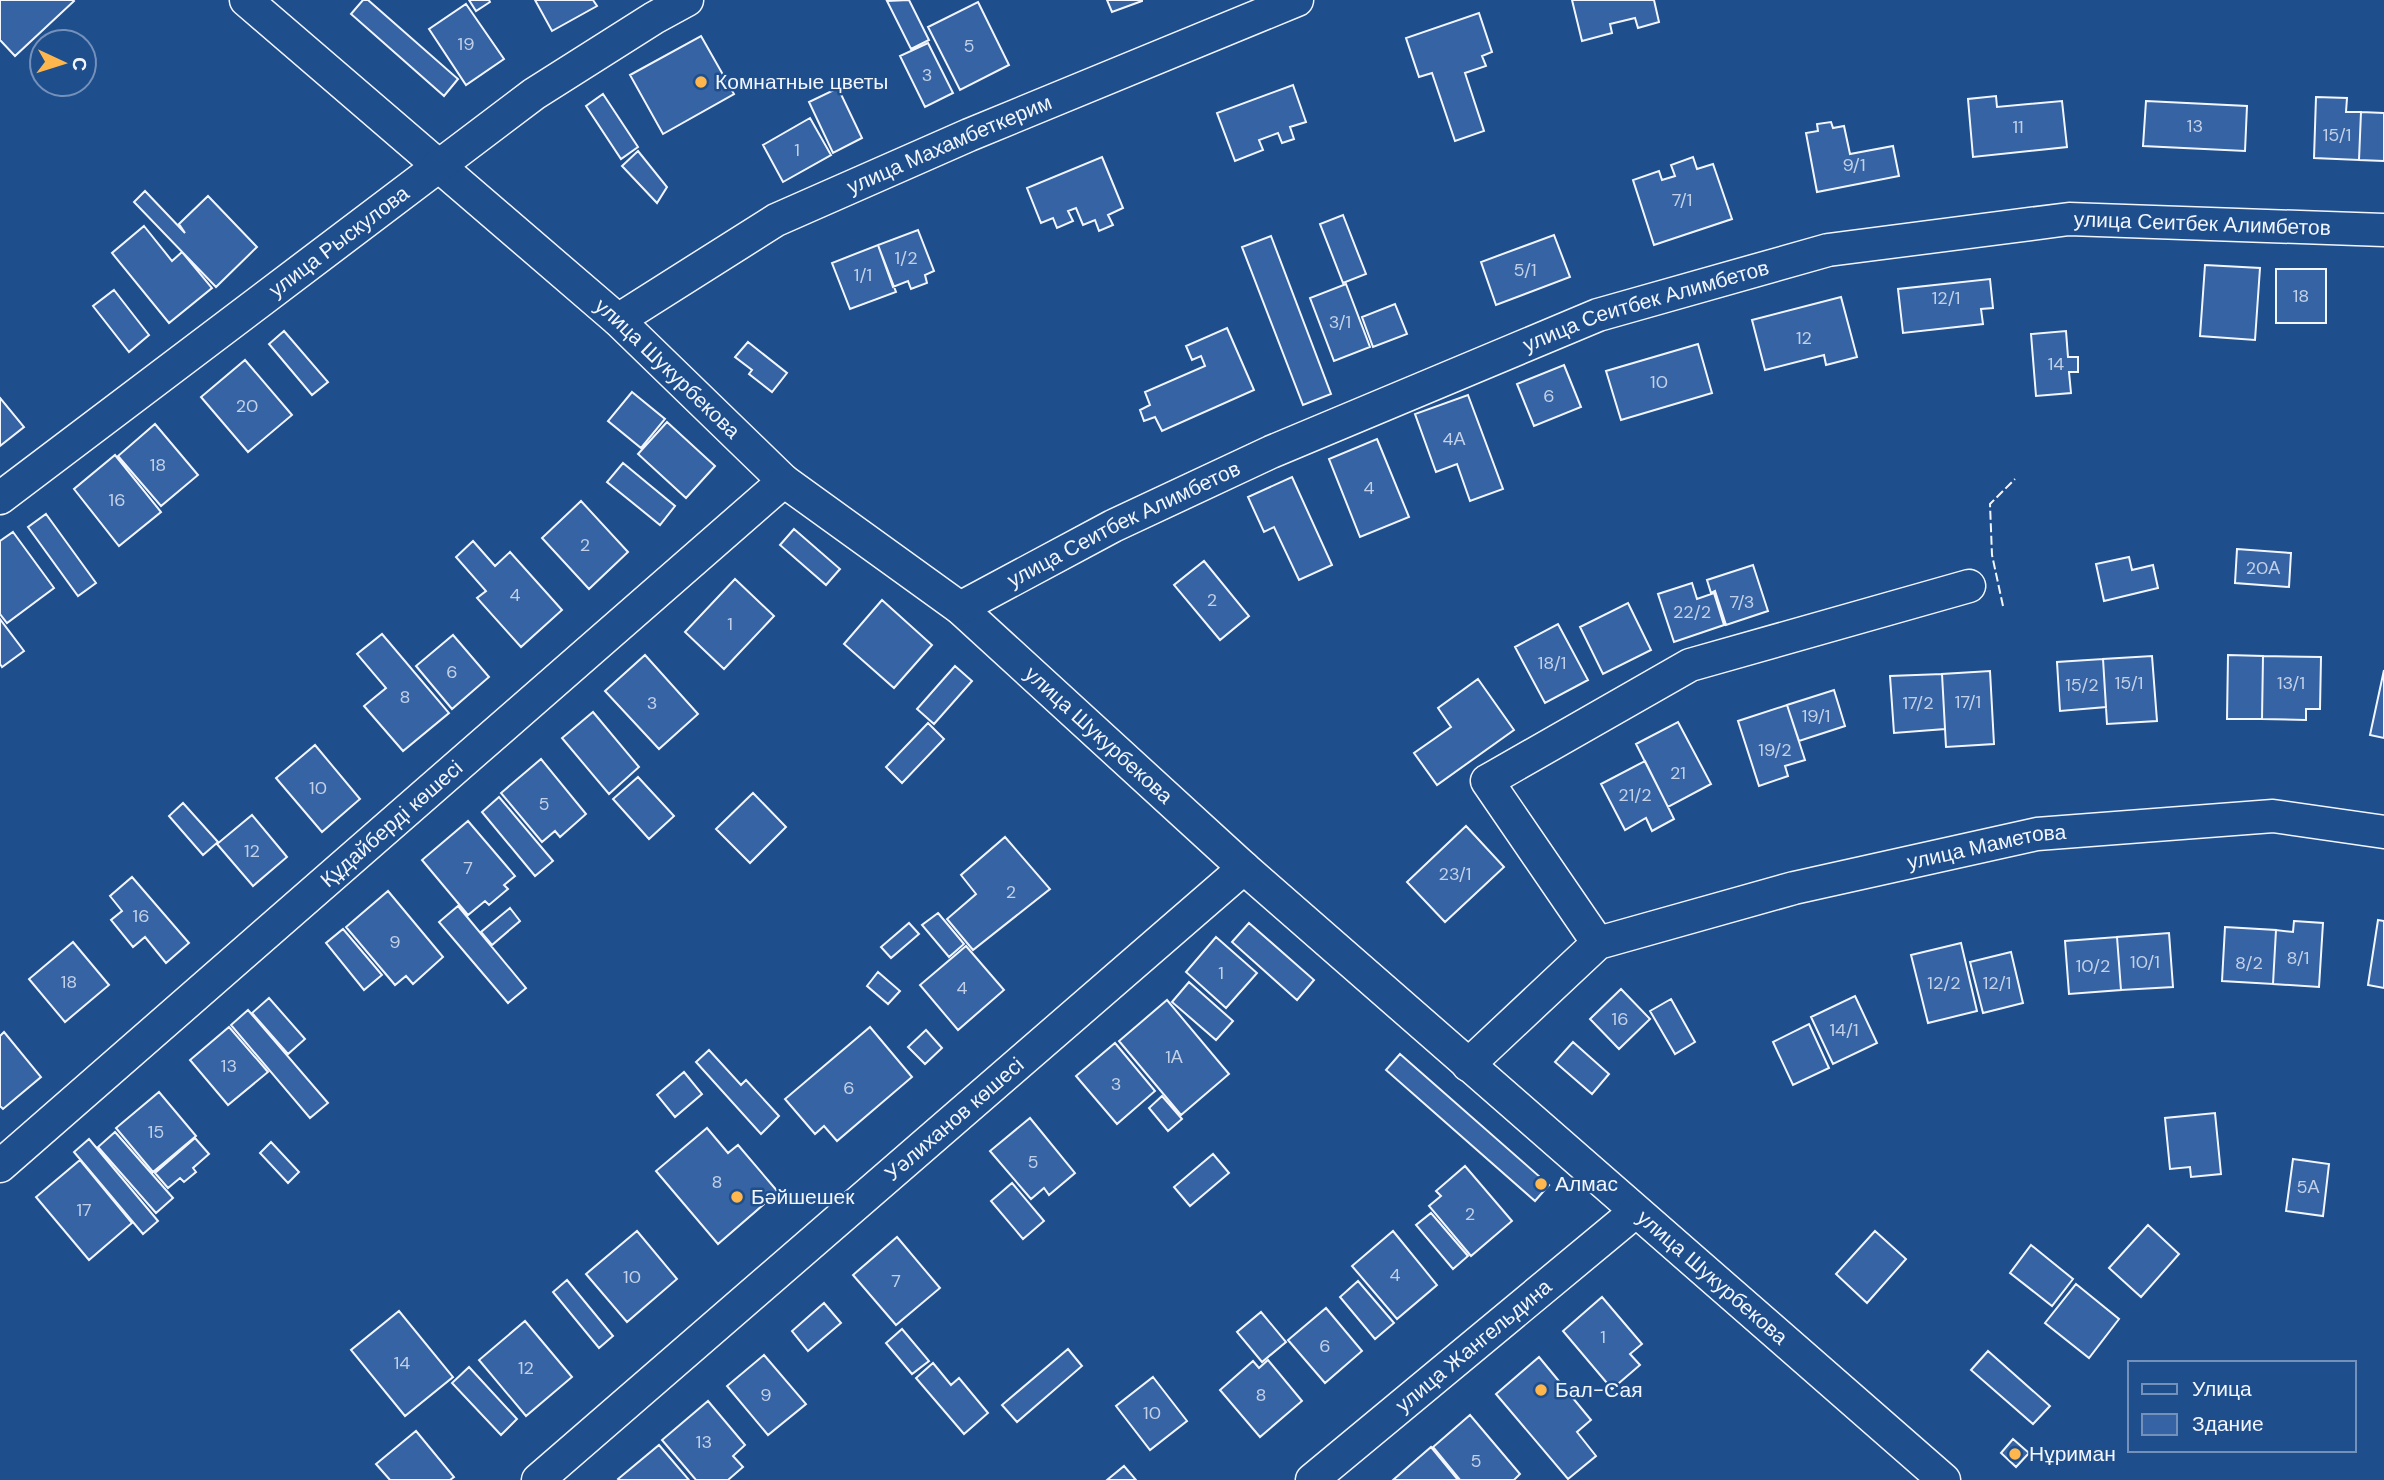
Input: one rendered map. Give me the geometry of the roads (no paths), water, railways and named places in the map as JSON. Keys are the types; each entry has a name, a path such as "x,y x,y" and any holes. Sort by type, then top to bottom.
{"street":[{"name":"улица Шукурбекова","path":"246,0 438,168 618,320 784,481 960,608 1244,868 1944,1480"},
{"name":"улица Рыскулова","path":"0,498 534,93 653,18 687,0"},
{"name":"улица Махамбеткерим","path":"618,320 776,220 969,135 1297,0"},
{"name":"улица Сеитбек Алимбетов","path":"960,608 1113,526 1271,452 1598,315 1828,250 2069,219 2384,230"},
{"name":"Құдайберді көшесі","path":"0,1166 784,481"},
{"path":"1598,943 1487,781 1690,666 1969,586"},
{"name":"улица Маметова","path":"1468,1065 1598,943 1794,888 2037,834 2273,816 2384,832"},
{"name":"Уәлиханов көшесі","path":"538,1480 1244,868"},
{"name":"улица Жангельдина","path":"1311,1480 1635,1212"}],"place":[{"name":"Комнатные цветы","path":"701,82"},
{"name":"Алмас","path":"1541,1184"},
{"name":"Бәйшешек","path":"737,1197"},
{"name":"Бал-Сая","path":"1541,1390"},
{"name":"Нұриман","path":"2015,1454"}]}
